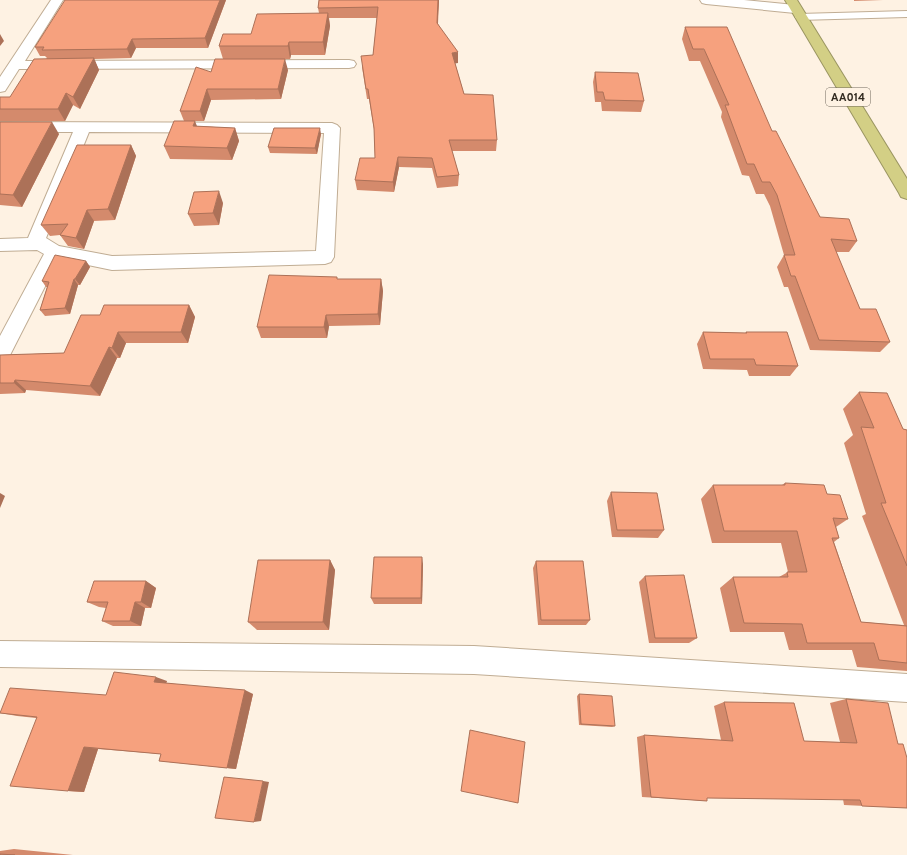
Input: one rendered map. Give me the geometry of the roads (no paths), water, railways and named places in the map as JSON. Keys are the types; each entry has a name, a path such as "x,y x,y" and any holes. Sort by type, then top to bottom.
{"highway":[{"name":"AA014","path":"795,8 907,193"}],"street":[{"path":"0,88 57,0"},
{"path":"706,0 795,8"},
{"path":"15,65 349,64"},
{"path":"0,127 332,128 326,257 112,263 47,248 0,245"},
{"path":"47,248 37,238 83,127"},
{"path":"0,355 47,248"},
{"path":"0,654 474,660 907,688"}],"lane":[{"path":"795,8 907,14"}]}
